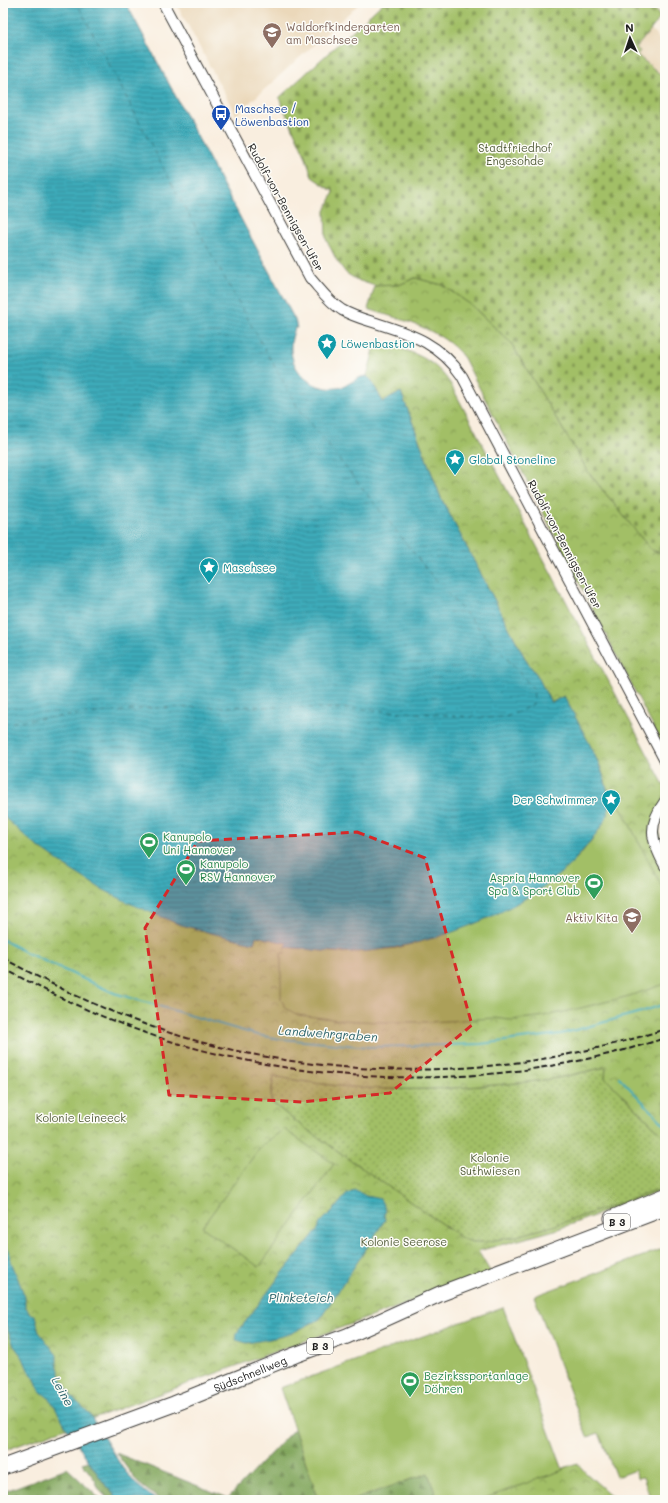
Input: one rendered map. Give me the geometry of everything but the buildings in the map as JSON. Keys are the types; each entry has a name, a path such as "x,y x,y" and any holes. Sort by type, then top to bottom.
{"highway":[{"path":"568,1239 602,1222 665,1196"},
{"name":"B 3","path":"488,1274 510,1261 665,1204"},
{"name":"B 3","path":"488,1274 665,1208"},
{"name":"Südschnellweg","path":"3,1466 34,1450 141,1411 174,1404 295,1355 347,1336 459,1284 488,1274"},
{"name":"Südschnellweg","path":"3,1456 34,1450"}],"street":[{"name":"Rudolf-von-Bennigsen-Ufer","path":"162,3 310,278 329,300 342,310 358,317 397,329 425,341 446,356 462,376 665,761"},
{"path":"665,801 655,819 653,835 656,850 665,866"}],"highlighted area":[{"path":"357,832 425,858 472,1025 390,1093 302,1102 169,1095 145,928 198,841"}],"shaded area":[{"name":"Waldorfkindergarten am Maschsee","path":"176,3 360,3 236,115"},
{"path":"651,30 656,33 659,40 665,37 665,78 636,55 636,48"}],"green space":[{"name":"Stadtfriedhof Engesohde","path":"383,3 652,3 660,18 636,48 640,51 637,55 665,78 665,554 651,550 589,473 511,343 471,305 442,285 415,278 399,285 375,286 357,280 346,273 337,261 326,239 325,211 334,192 312,177 305,155 279,98"},
{"path":"415,278 442,285 471,305 511,343 589,473 651,550 665,554 665,750 464,358 455,348 433,332 407,321 368,309 375,286 399,285"},
{"path":"376,342 418,355 442,373 450,383 665,787 665,804 659,823 659,834 665,852 665,1137 605,1078 606,1067 531,1082 428,1089 351,1087 300,1081 274,1076 271,1102 295,1121 463,1239 472,1242 484,1242 514,1237 553,1226 665,1188 665,1190 555,1230 478,1251 491,1273 3,1451 3,816 55,858 92,882 130,903 179,924 254,943 256,936 287,943 287,947 340,953 397,948 609,807 607,788 601,768 564,696 551,703 537,675 527,662 441,498 401,392 383,402 371,380 367,376"},
{"name":"Aspria Hannover Spa & Sport Club","path":"607,788 614,794 665,893 665,984 629,996 573,1010 539,1017 510,1020 494,1018 430,1022 382,1022 340,1020 298,1015 287,1009 281,1000 281,953 285,953 286,947 340,953 397,948 455,931 486,918 563,870 579,856 594,837 609,807"},
{"name":"Kolonie Suthwiesen","path":"606,1067 605,1078 665,1137 665,1188 553,1226 514,1237 484,1242 472,1242 463,1239 295,1121 272,1102 271,1098 274,1076 300,1081 351,1087 428,1089 531,1082"},
{"path":"284,1129 334,1164 259,1267 202,1227 261,1146"},
{"name":"Bezirkssportanlage Döhren","path":"665,1248 665,1500 651,1500 643,1477 638,1478 635,1470 616,1477 599,1433 587,1437 534,1296"},
{"name":"Bezirkssportanlage Döhren","path":"503,1307 563,1470 480,1500 438,1500 428,1473 353,1500 319,1500 280,1388"},
{"path":"294,1429 319,1500 160,1500 138,1483 116,1453 228,1498"},
{"path":"89,1461 106,1486 119,1500 109,1500 99,1490 95,1480 82,1463"},
{"path":"577,1463 616,1500 480,1500"},
{"path":"67,1468 101,1500 3,1500 3,1492"},
{"path":"428,1473 438,1500 353,1500"}],"water":[{"name":"Maschsee","path":"3,3 126,3 295,320 297,328 295,328 291,346 295,365 300,373 314,384 332,388 342,387 357,379 367,376 371,380 383,402 401,392 441,498 527,662 537,675 551,703 564,696 593,751 605,781 609,808 606,819 599,830 565,869 542,888 515,904 486,919 456,931 396,947 358,952 327,951 286,947 287,943 256,936 254,943 178,924 129,903 100,888 71,870 33,843 3,816"},
{"name":"Plinketeich","path":"355,1190 366,1196 380,1199 386,1210 384,1215 385,1220 320,1319 290,1334 270,1339 247,1343 236,1340 237,1333 318,1229 320,1223 346,1195"},
{"name":"Leine","path":"3,1224 4,1246 9,1250 11,1261 25,1297 25,1305 29,1313 35,1315 39,1332 57,1355 57,1364 62,1380 72,1397 89,1413 122,1467 136,1484 156,1500 119,1500 106,1486 71,1435 50,1399 40,1391 34,1377 28,1370 23,1358 14,1346 3,1318"}],"waterway":[{"name":"Landwehrgraben","path":"3,940 27,953 114,993 257,1035 281,1039 370,1047 481,1044 561,1034 665,1004"},
{"path":"619,1077 665,1125"}],"ferry route":[{"path":"3,723 154,708 253,706 378,710 486,718 505,717 519,712 533,704 534,689 432,576 297,406 176,192 77,3"}],"railway":[{"path":"3,958 72,994 144,1024 207,1044 272,1058 338,1066 404,1070 470,1067 536,1060 601,1047 665,1029"},
{"path":"3,968 90,1011 157,1037 240,1059 300,1070 361,1076 423,1077 484,1074 545,1067 606,1055 665,1038"}],"place":[{"name":"Waldorfkindergarten am Maschsee","path":"272,49"},
{"name":"Maschsee / Löwenbastion","path":"221,131"},
{"name":"Löwenbastion","path":"327,360"},
{"name":"Global Stoneline","path":"455,476"},
{"name":"Maschsee","path":"209,584"},
{"name":"Der Schwimmer","path":"611,816"},
{"name":"Kanupolo Uni Hannover","path":"149,859"},
{"name":"Kanupolo RSV Hannover","path":"186,886"},
{"name":"Aspria Hannover Spa & Sport Club","path":"594,900"},
{"name":"Aktiv Kita","path":"632,934"},
{"name":"Bezirkssportanlage Döhren","path":"410,1398"}],"park label":[{"name":"Kolonie Leineeck","path":"81,1117"},
{"name":"Kolonie Seerose","path":"404,1241"}]}
